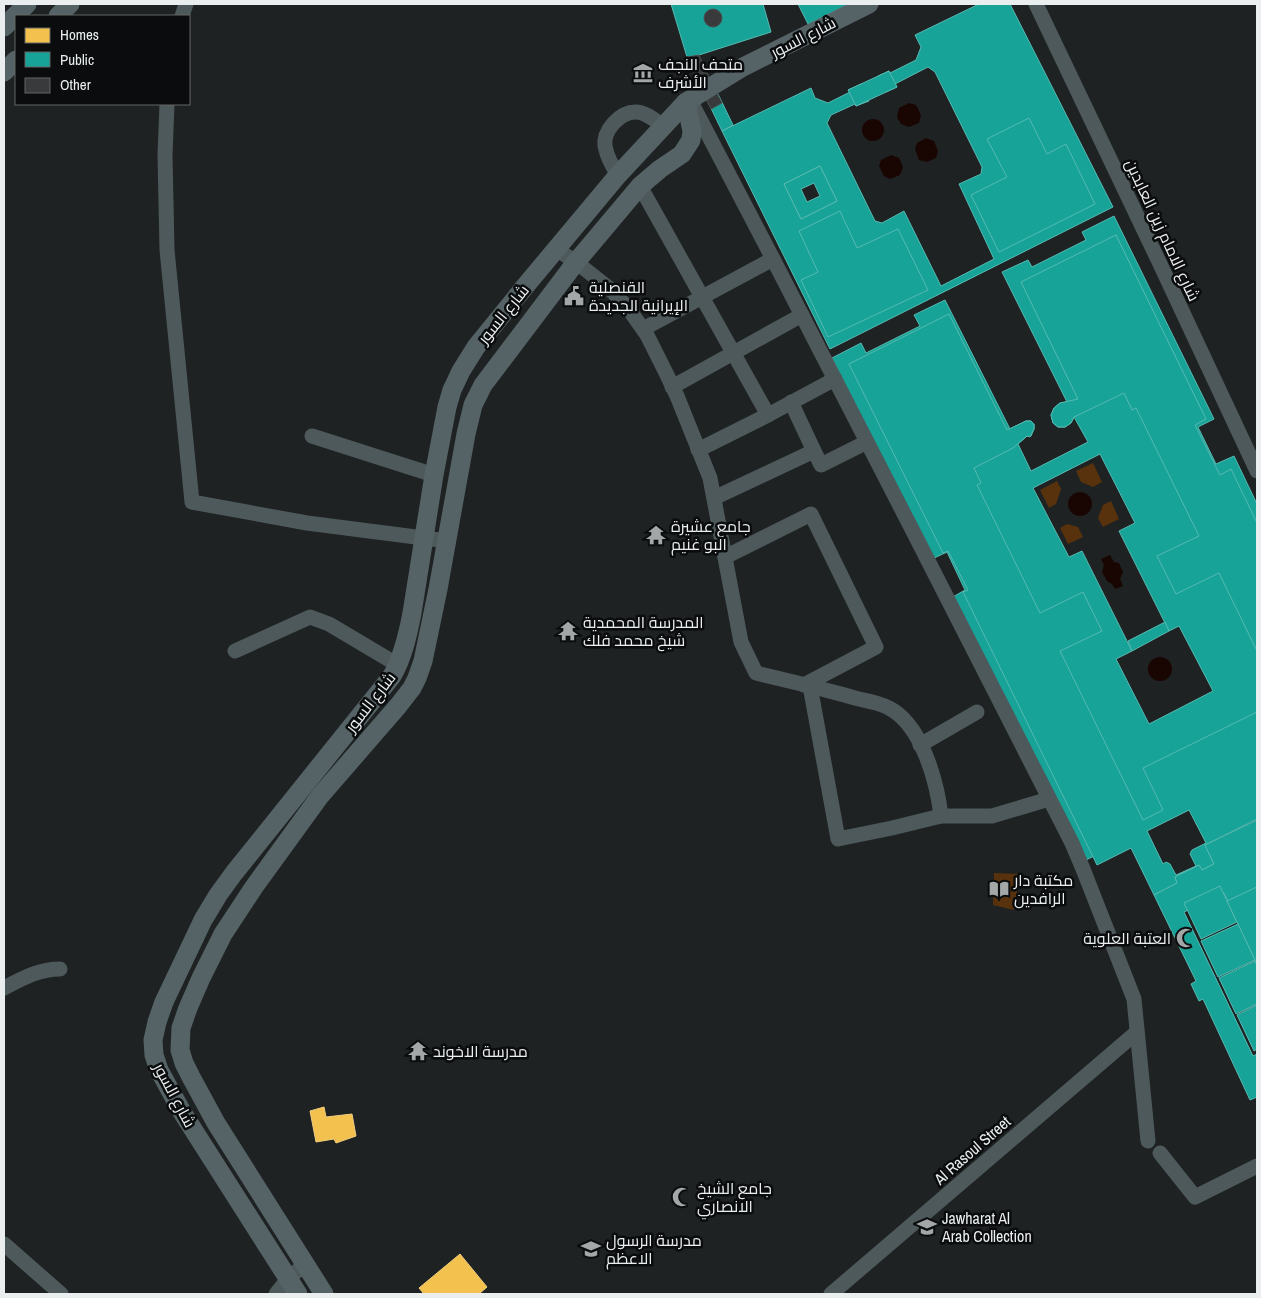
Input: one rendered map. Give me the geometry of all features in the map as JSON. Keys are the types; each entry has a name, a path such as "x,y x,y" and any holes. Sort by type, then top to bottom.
{"main road":[{"path":"16,15 27,4"},
{"path":"59,15 70,4"},
{"name":"شارع السور","path":"293,1287 182,1112 159,1070 154,1054 153,1040 164,1002 182,961 203,920 234,873 392,676 398,665 412,613 447,407 452,390 476,348 618,175 688,101 743,67 869,4"},
{"path":"4,27 15,16"},
{"path":"4,72 15,61"},
{"name":"شارع السور","path":"324,1294 216,1123 191,1077 180,1050 181,1028 200,978 223,934 254,887 320,796 412,688 417,678 436,598 466,434 473,405 483,385 576,262 640,186 682,154 687,148 692,132 688,101"}],"street":[{"name":"شارع الامام زين العابدين","path":"1036,4 1257,471"},
{"path":"688,101 802,315 1072,843 1134,999 1148,1142"},
{"path":"167,105 167,250 192,502 307,523 447,541"},
{"path":"618,175 609,161 605,145 606,136 612,124 624,115 636,112 652,118 663,126"},
{"path":"640,186 768,415"},
{"path":"556,249 610,289 628,308 647,335 672,387 710,478 741,642 756,672 888,707 899,714 920,745 931,770 941,816"},
{"path":"643,329 773,259"},
{"path":"672,387 802,315"},
{"path":"698,450 834,379"},
{"path":"791,402 821,465 867,442"},
{"path":"312,436 434,476"},
{"path":"714,498 814,451"},
{"path":"725,557 811,514 876,646 807,686"},
{"path":"235,651 310,616 329,624 398,665"},
{"path":"807,686 838,839 941,816 992,816 1049,799"},
{"path":"920,745 977,712"},
{"path":"4,988 30,975 49,969 60,969"},
{"name":"Al Rasoul Street","path":"831,1294 1137,1032"},
{"path":"1160,1153 1194,1197 1256,1168"},
{"path":"4,1244 56,1292"},
{"path":"276,1294 293,1287 305,1264"}],"shaded area":[{"path":"909,103 916,105 921,115 919,123 909,127 901,124 897,117 899,108"},
{"path":"873,119 881,122 884,130 881,138 873,141 865,138 862,130 865,122"},
{"path":"926,138 934,141 938,151 936,158 927,162 919,160 915,149 917,143"},
{"path":"891,155 899,158 903,167 900,175 890,179 884,176 879,166 881,160"},
{"path":"1093,463 1102,482 1093,487 1081,482 1076,471"},
{"path":"1057,481 1061,489 1056,504 1049,508 1040,490"},
{"path":"1080,492 1089,495 1092,504 1089,513 1080,516 1071,513 1068,504 1071,495"},
{"path":"1111,501 1119,519 1103,527 1098,518 1103,505"},
{"path":"1067,524 1078,527 1083,537 1068,544 1060,528"},
{"path":"1110,555 1114,562 1119,563 1123,572 1120,579 1123,586 1115,589 1102,572 1104,565 1101,559"},
{"path":"1160,657 1169,660 1172,669 1169,678 1160,681 1151,678 1148,669 1151,660"},
{"path":"994,873 1020,874 1014,910 993,905"}],"building: Homes":[{"path":"324,1107 326,1117 352,1114 356,1136 336,1143 334,1139 316,1142 310,1111"},
{"path":"460,1254 487,1287 479,1294 424,1294 419,1288"}],"building: Public":[{"path":"671,4 763,4 771,32 699,55 687,57"},
{"path":"798,4 849,4 808,24"},
{"path":"979,4 1010,4 1113,207 830,349 722,131 811,88 815,98 828,103 861,84 869,101 856,106 855,104 831,115 827,123 875,221 882,223 904,211 941,286 994,259 959,184 981,174 982,167 935,72 928,67 895,84 897,87 886,92 878,76 889,71 890,73 916,60 921,47 915,35","holes":["820,166 837,201 801,219 784,184"]},
{"path":"889,71 897,87 856,106 848,90"},
{"path":"718,94 733,125 722,131 707,100"},
{"path":"1029,118 1047,154 1066,144 1095,204 999,252 971,195 1007,177 987,139"},
{"path":"820,166 837,201 801,219 784,184","holes":["814,183 820,196 807,202 801,189"]},
{"path":"840,211 857,248 898,229 928,290 828,337 801,280 818,272 799,231"},
{"path":"1114,216 1214,419 1198,427 1216,464 1234,456 1257,504 1257,775 1082,862 951,598 965,590 947,552 930,560 832,358 861,343 866,353 920,326 914,315 945,300 1010,429 1026,421 1031,421 1034,424 1031,436 1027,436 1018,444 1031,471 1088,442 1074,417 1071,423 1065,427 1058,427 1053,423 1051,415 1054,408 1060,403 1067,402 1002,272 1028,260 1032,267 1086,240 1082,232","holes":["1100,454 1135,523 1119,531 1169,631 1179,626 1213,691 1149,724 1116,659 1132,651 1082,551 1069,557 1033,488"]},
{"path":"1116,235 1206,419 1195,425 1220,475 1231,469 1257,523 1257,651 1219,573 1176,594 1157,556 1199,536 1136,408 1132,410 1124,393 1074,417 1071,423 1065,427 1058,427 1053,423 1051,415 1054,408 1060,403 1078,399 1021,282"},
{"path":"949,314 1007,430 1026,421 1031,421 1034,424 1030,437 1027,436 1013,448 974,468 981,483 977,485 1040,613 1083,592 1102,631 1060,651 1143,820 1163,810 1143,768 1257,712 1257,819 1205,845 1214,864 1202,870 1199,865 1175,877 1177,883 1154,895 1131,848 1097,865 963,592 968,590 948,551 943,553 849,364","holes":["1189,810 1206,843 1192,850 1190,854 1196,866 1176,875 1170,864 1166,862 1163,864 1147,831"]},
{"path":"1165,622 1169,631 1132,651 1128,641"},
{"name":"العتبة العلوية","path":"1257,820 1257,965 1224,893 1184,912 1253,1056 1257,1054 1257,1097 1250,1100 1203,999 1199,1001 1191,984 1196,981 1154,895 1177,883 1175,877 1199,865 1202,870 1214,864 1205,845"},
{"path":"1220,886 1237,922 1201,939 1184,903"},
{"path":"1257,887 1257,965 1227,901"},
{"path":"1238,924 1255,960 1218,977 1201,941"},
{"path":"1255,961 1257,965 1257,1004 1236,1014 1219,978"},
{"path":"1257,1005 1257,1049 1254,1051 1237,1015"}],"building: Other":[{"path":"713,9 719,12 722,18 719,24 713,27 707,24 704,18 707,12"},
{"path":"699,55 710,80 699,85 687,57"},
{"path":"706,71 722,103 711,109 695,77"}],"place":[{"name":"متحف النجف الأشرف","path":"643,73"},
{"name":"القنصلية الإيرانية الجديدة","path":"574,296"},
{"name":"جامع عشيرة البو غنيم","path":"656,535"},
{"name":"المدرسة المحمدية شيخ محمد فلك","path":"568,631"},
{"name":"مكتبة دار الرافدين","path":"999,889"},
{"name":"العتبة العلوية","path":"1186,938"},
{"name":"مدرسة الاخوند","path":"418,1051"},
{"name":"جامع الشيخ الانصاري","path":"682,1197"},
{"name":"Jawharat Al Arab Collection","path":"927,1227"},
{"name":"مدرسة الرسول الاعظم","path":"591,1249"}]}
